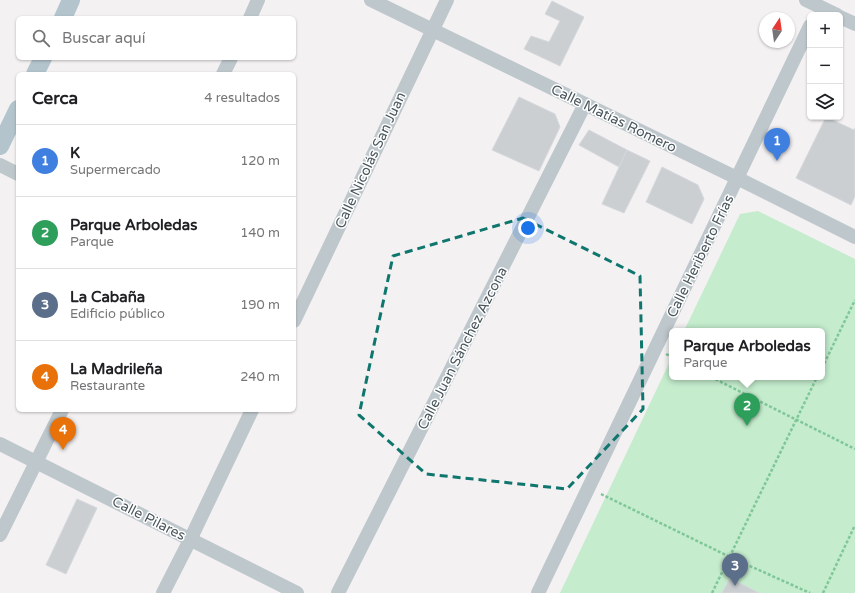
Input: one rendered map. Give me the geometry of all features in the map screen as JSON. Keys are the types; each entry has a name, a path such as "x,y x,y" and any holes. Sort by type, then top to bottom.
{"main road":[{"path":"64,16 72,0"},
{"path":"36,72 42,60"},
{"path":"0,146 16,113"}],"street":[{"path":"251,16 258,0"},
{"name":"Calle Matías Romero","path":"371,0 855,237"},
{"name":"Calle Nicolás San Juan","path":"296,317 447,0"},
{"path":"806,0 830,12"},
{"path":"843,18 855,24"},
{"name":"Calle Heriberto Frías","path":"538,593 807,32"},
{"path":"224,72 229,60"},
{"name":"Calle Juan Sánchez Azcona","path":"338,593 585,104"},
{"path":"0,165 16,173"},
{"path":"0,535 61,412"},
{"path":"163,593 251,412"},
{"name":"Calle Pilares","path":"1,447 37,462 297,593"}],"path":[{"path":"825,362 855,300"},
{"path":"717,380 855,448"},
{"path":"712,593 816,380"},
{"path":"589,488 730,557 810,593"},
{"path":"823,593 855,525"}],"highlighted area":[{"path":"523,218 640,276 643,409 567,489 426,474 359,415 393,256"}],"green space":[{"path":"758,211 855,259 855,593 560,593 669,363 669,380 825,380 825,328 685,328 740,214"}],"building":[{"path":"552,1 584,17 560,66 524,49 531,36 549,42 560,21 545,14"},
{"path":"519,97 555,114 560,127 539,171 492,150"},
{"path":"825,120 832,120 854,130 855,128 855,196 851,205 796,178"},
{"path":"589,130 627,150 619,167 579,145"},
{"path":"627,150 650,161 624,213 602,204"},
{"path":"662,167 698,185 704,199 692,224 646,202"},
{"path":"77,499 97,508 66,574 46,565"},
{"path":"730,578 759,593 722,593"}],"place":[{"name":"K","path":"777,161"},
{"name":"Parque Arboledas","path":"747,426"},
{"name":"La Madrileña","path":"63,450"},
{"name":"La Cabaña","path":"735,586"}]}
